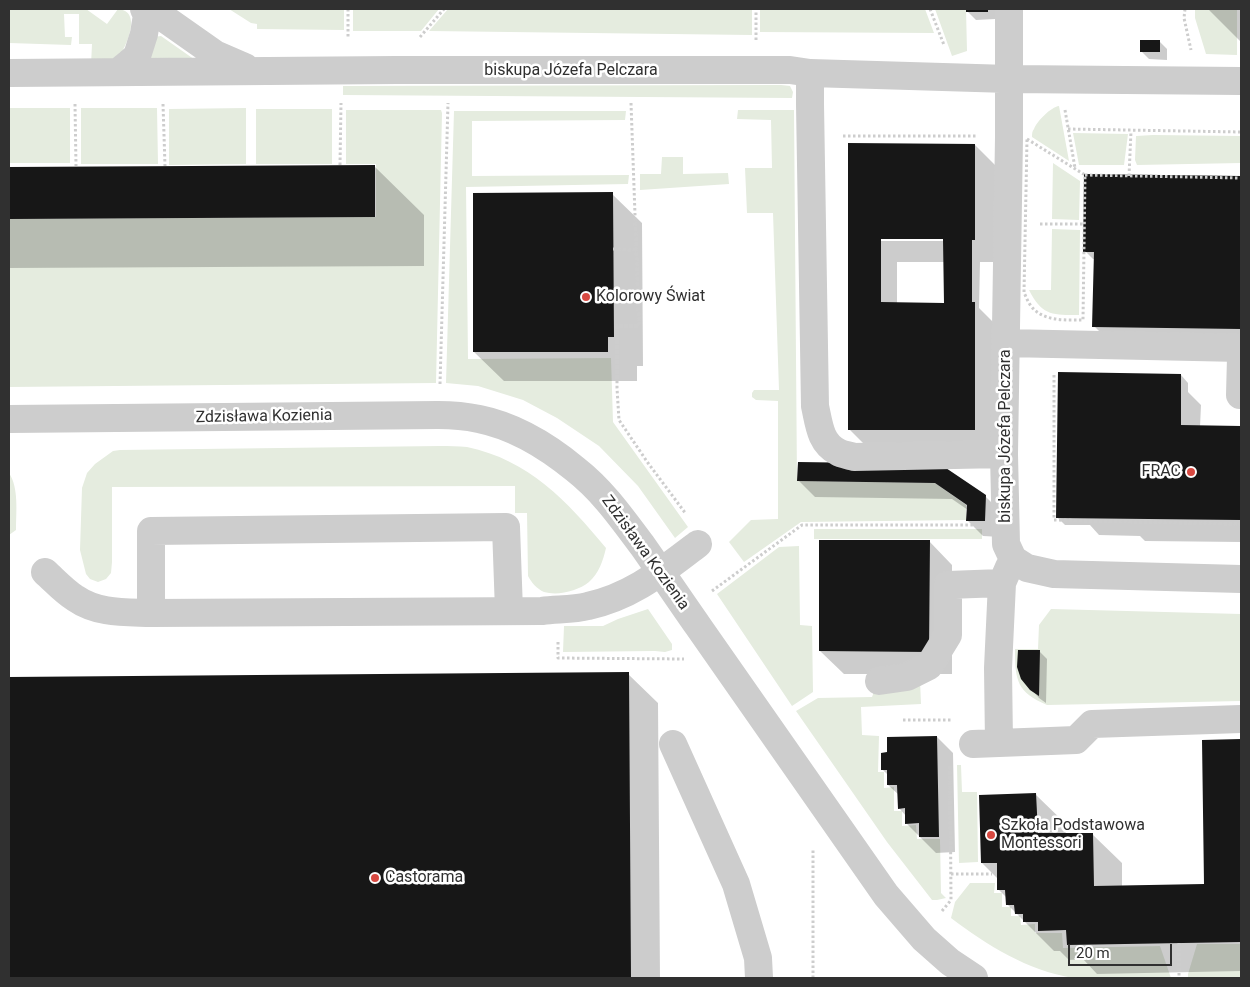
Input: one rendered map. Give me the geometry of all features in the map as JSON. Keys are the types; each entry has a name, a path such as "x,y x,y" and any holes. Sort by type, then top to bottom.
{"street":[{"path":"118,72 137,56 148,15 144,9"},
{"name":"biskupa Józefa Pelczara","path":"151,9 215,54 253,71 790,70 810,73 1009,79 1241,80"},
{"name":"biskupa Józefa Pelczara","path":"1008,571 1004,454 1006,343 1017,224 1022,135 1009,79 1009,9"},
{"path":"9,73 253,71"},
{"path":"810,73 815,406 819,426 826,443 839,453 854,457 1004,454"},
{"path":"1006,343 1241,348"},
{"path":"1240,395 1241,357"},
{"name":"Zdzisława Kozienia","path":"9,419 458,416 496,423 512,429 551,451 591,482 610,502 661,572 886,895 924,939 950,962 974,978"},
{"path":"151,613 151,531 506,527 509,611"},
{"path":"46,572 74,598 90,607 106,611 151,613 542,611 586,607 615,598 647,582 698,544"},
{"path":"879,681 907,677 929,666 948,635 948,585 1027,568 1054,574 1241,579"},
{"path":"1008,571 998,668 986,744 1076,740 1092,724 1241,719"},
{"path":"673,744 736,884 758,958 759,978"}],"path":[{"path":"1185,9 1184,18 1198,80"},
{"path":"340,165 343,70"},
{"path":"76,72 76,166"},
{"path":"163,101 165,166"},
{"path":"440,384 448,102"},
{"path":"631,103 639,326 617,326 618,420 688,517"},
{"path":"1064,103 1075,168"},
{"path":"1068,129 1241,132"},
{"path":"1129,176 1130,130"},
{"path":"1022,135 1017,224 1024,292 1030,305 1045,316 1056,320 1083,320 1085,175"},
{"path":"839,136 1022,135 1085,175 1241,178"},
{"path":"1036,224 1084,224"},
{"path":"613,249 636,250"},
{"path":"1054,344 1054,520 1241,524"},
{"path":"705,596 802,525 1005,525"},
{"path":"557,609 558,658 693,660"},
{"path":"937,917 951,900 950,758"},
{"path":"812,978 813,840"},
{"path":"951,874 992,874"},
{"path":"1179,943 1179,978"}],"shaded area":[{"path":"9,9 86,9 107,24 118,9 126,11 130,16 130,30 118,59 91,65 92,44 79,44 79,14 64,14 65,37 72,37 71,45 9,43"},
{"path":"229,9 344,9 344,30 257,29 257,24 251,23"},
{"path":"353,9 439,9 421,31 353,31"},
{"path":"448,9 752,9 752,35 429,31"},
{"path":"760,9 925,9 934,33 760,32"},
{"path":"935,9 966,9 967,51 952,56"},
{"path":"1195,9 1237,9 1237,55 1206,54 1195,18"},
{"path":"161,36 198,62 144,59 153,37"},
{"path":"343,86 790,86 793,92 792,98 343,95"},
{"path":"1059,106 1069,161 1032,137 1033,131 1041,118"},
{"path":"9,108 70,108 70,163 9,163"},
{"path":"81,108 157,108 158,164 81,164"},
{"path":"246,108 246,164 169,165 169,109"},
{"path":"256,109 332,109 332,164 256,164"},
{"path":"346,110 441,110 442,113 436,383 9,387 9,219 376,217 376,164 346,164"},
{"path":"738,110 794,110 797,481 935,483 966,505 966,520 801,522 744,562 729,542 751,520 778,519 778,401 756,400 752,397 754,390 779,390 773,213 747,213 745,168 772,168 771,120 737,119"},
{"path":"454,111 626,111 625,120 472,121 472,176 629,175 628,184 466,187 468,359 611,358 613,422 688,527 675,538 638,486 599,446 557,418 523,400 478,386 446,383"},
{"path":"1073,133 1128,134 1124,165 1079,165"},
{"path":"1136,136 1241,136 1241,163 1137,165 1135,160"},
{"path":"662,157 683,157 683,174 728,173 729,184 640,190 640,174 661,174"},
{"path":"1053,163 1080,181 1079,220 1052,219"},
{"path":"1052,229 1080,230 1079,315 1062,315 1049,312 1039,305 1029,290 1051,290"},
{"path":"467,447 489,453 528,472 561,499 577,514 606,548 600,566 589,582 579,588 561,593 544,592 533,583 528,576 527,513 515,513 515,486 112,487 111,573 106,579 98,582 90,579 86,574 80,550 82,488 87,473 95,464 113,451"},
{"path":"9,473 16,493 16,530 9,535"},
{"path":"814,529 982,529 982,539 814,539"},
{"path":"799,546 800,625 812,626 813,692 792,706 717,594 779,547"},
{"path":"648,609 672,644 672,650 665,652 563,652 564,626 603,626"},
{"path":"1051,609 1241,614 1241,701 1047,705 1029,695 1020,684 1017,677 1015,649 1038,649 1039,625"},
{"path":"920,680 921,704 861,707 862,735 879,736 878,772 884,772 884,788 894,787 894,811 902,811 902,826 916,825 917,839 940,839 941,893 946,898 937,900 932,900 887,842 796,711 818,698 872,697 875,689"},
{"path":"957,765 961,765 962,792 977,792 978,862 959,863"},
{"path":"970,883 995,883 994,893 1002,893 1002,907 1011,907 1011,916 1020,916 1021,925 1035,924 1035,933 1062,933 1063,948 1160,946 1171,978 1073,978 1024,963 979,938 951,918 955,902"},
{"path":"1197,944 1241,944 1241,978 1188,978"}],"building":[{"path":"966,9 988,9 988,12 966,12"},
{"path":"1140,40 1160,40 1160,52 1140,52"},
{"path":"848,143 975,144 975,240 972,240 972,302 975,302 975,430 848,430","holes":["881,239 943,239 944,303 881,302"]},
{"path":"375,165 375,217 9,219 9,167"},
{"path":"1084,174 1241,176 1241,329 1092,327 1094,252 1083,252"},
{"path":"613,192 614,337 608,337 608,352 473,352 473,193"},
{"path":"1058,372 1181,374 1181,425 1241,426 1241,520 1056,518"},
{"path":"798,462 940,464 986,495 985,521 966,521 967,505 935,483 797,481"},
{"path":"819,540 930,540 929,652 819,651"},
{"path":"1018,650 1040,650 1039,696 1030,690 1021,679 1017,667"},
{"name":"Castorama","path":"629,672 631,978 9,978 9,677"},
{"path":"937,736 939,837 919,837 919,823 905,824 905,808 898,809 897,785 887,785 887,770 881,770 881,753 887,752 887,737"},
{"path":"1241,739 1241,942 1067,945 1066,930 1038,931 1038,922 1023,922 1023,914 1015,914 1014,905 1006,905 1005,890 997,890 997,863 981,863 979,795 1036,793 1038,833 1093,833 1094,886 1204,884 1202,740"}],"place":[{"name":"Kolorowy Świat","path":"586,297"},
{"name":"FRAC","path":"1191,472"},
{"name":"Szkoła Podstawowa Montessori","path":"991,835"},
{"name":"Castorama","path":"375,878"}]}
